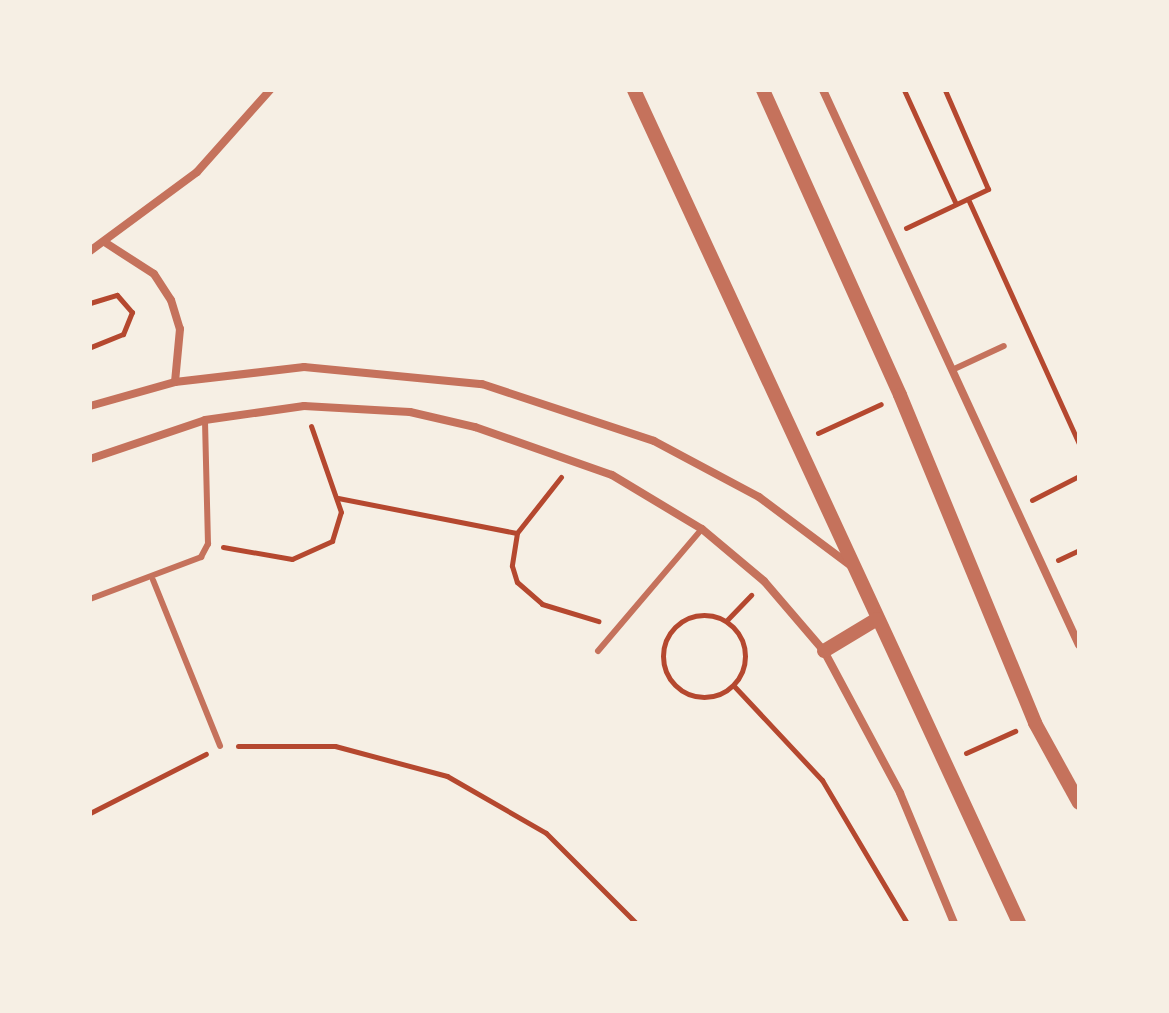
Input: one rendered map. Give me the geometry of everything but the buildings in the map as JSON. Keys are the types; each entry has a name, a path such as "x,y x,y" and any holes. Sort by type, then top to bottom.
{"street":[{"path":"90,251 106,243 197,172 270,90"},
{"path":"634,90 941,763 1019,923"},
{"path":"763,90 900,395 1035,723 1079,803"},
{"path":"823,90 1079,645"},
{"path":"106,243 154,274 171,300 180,329 175,382"},
{"path":"90,406 175,382 304,367 423,374 527,396 654,441 759,497 854,568"},
{"path":"90,459 205,420 304,406 410,412 574,460 702,529 764,581 824,651 900,793 953,923"},
{"path":"824,651 877,619"}],"lane":[{"path":"952,370 1004,346"},
{"path":"90,599 189,566 208,544 205,420"},
{"path":"598,651 702,529"},
{"path":"153,580 220,746"}],"path":[{"path":"904,90 956,204"},
{"path":"890,235 988,189 945,90"},
{"path":"968,199 1079,444"},
{"path":"90,303 117,295 132,312 123,334 90,347"},
{"path":"796,443 900,395"},
{"path":"208,544 307,558 332,541 338,498 304,406"},
{"path":"574,460 517,533 512,566 528,594 618,627"},
{"path":"1017,508 1079,476"},
{"path":"338,498 517,533"},
{"path":"727,620 764,581"},
{"path":"699,615 727,620 746,651 734,686 699,698 681,692 662,661 674,626 699,615"},
{"path":"734,686 822,780 907,923"},
{"path":"941,763 1035,723"},
{"path":"90,813 220,746 335,746 447,776 546,833 636,923"}]}
